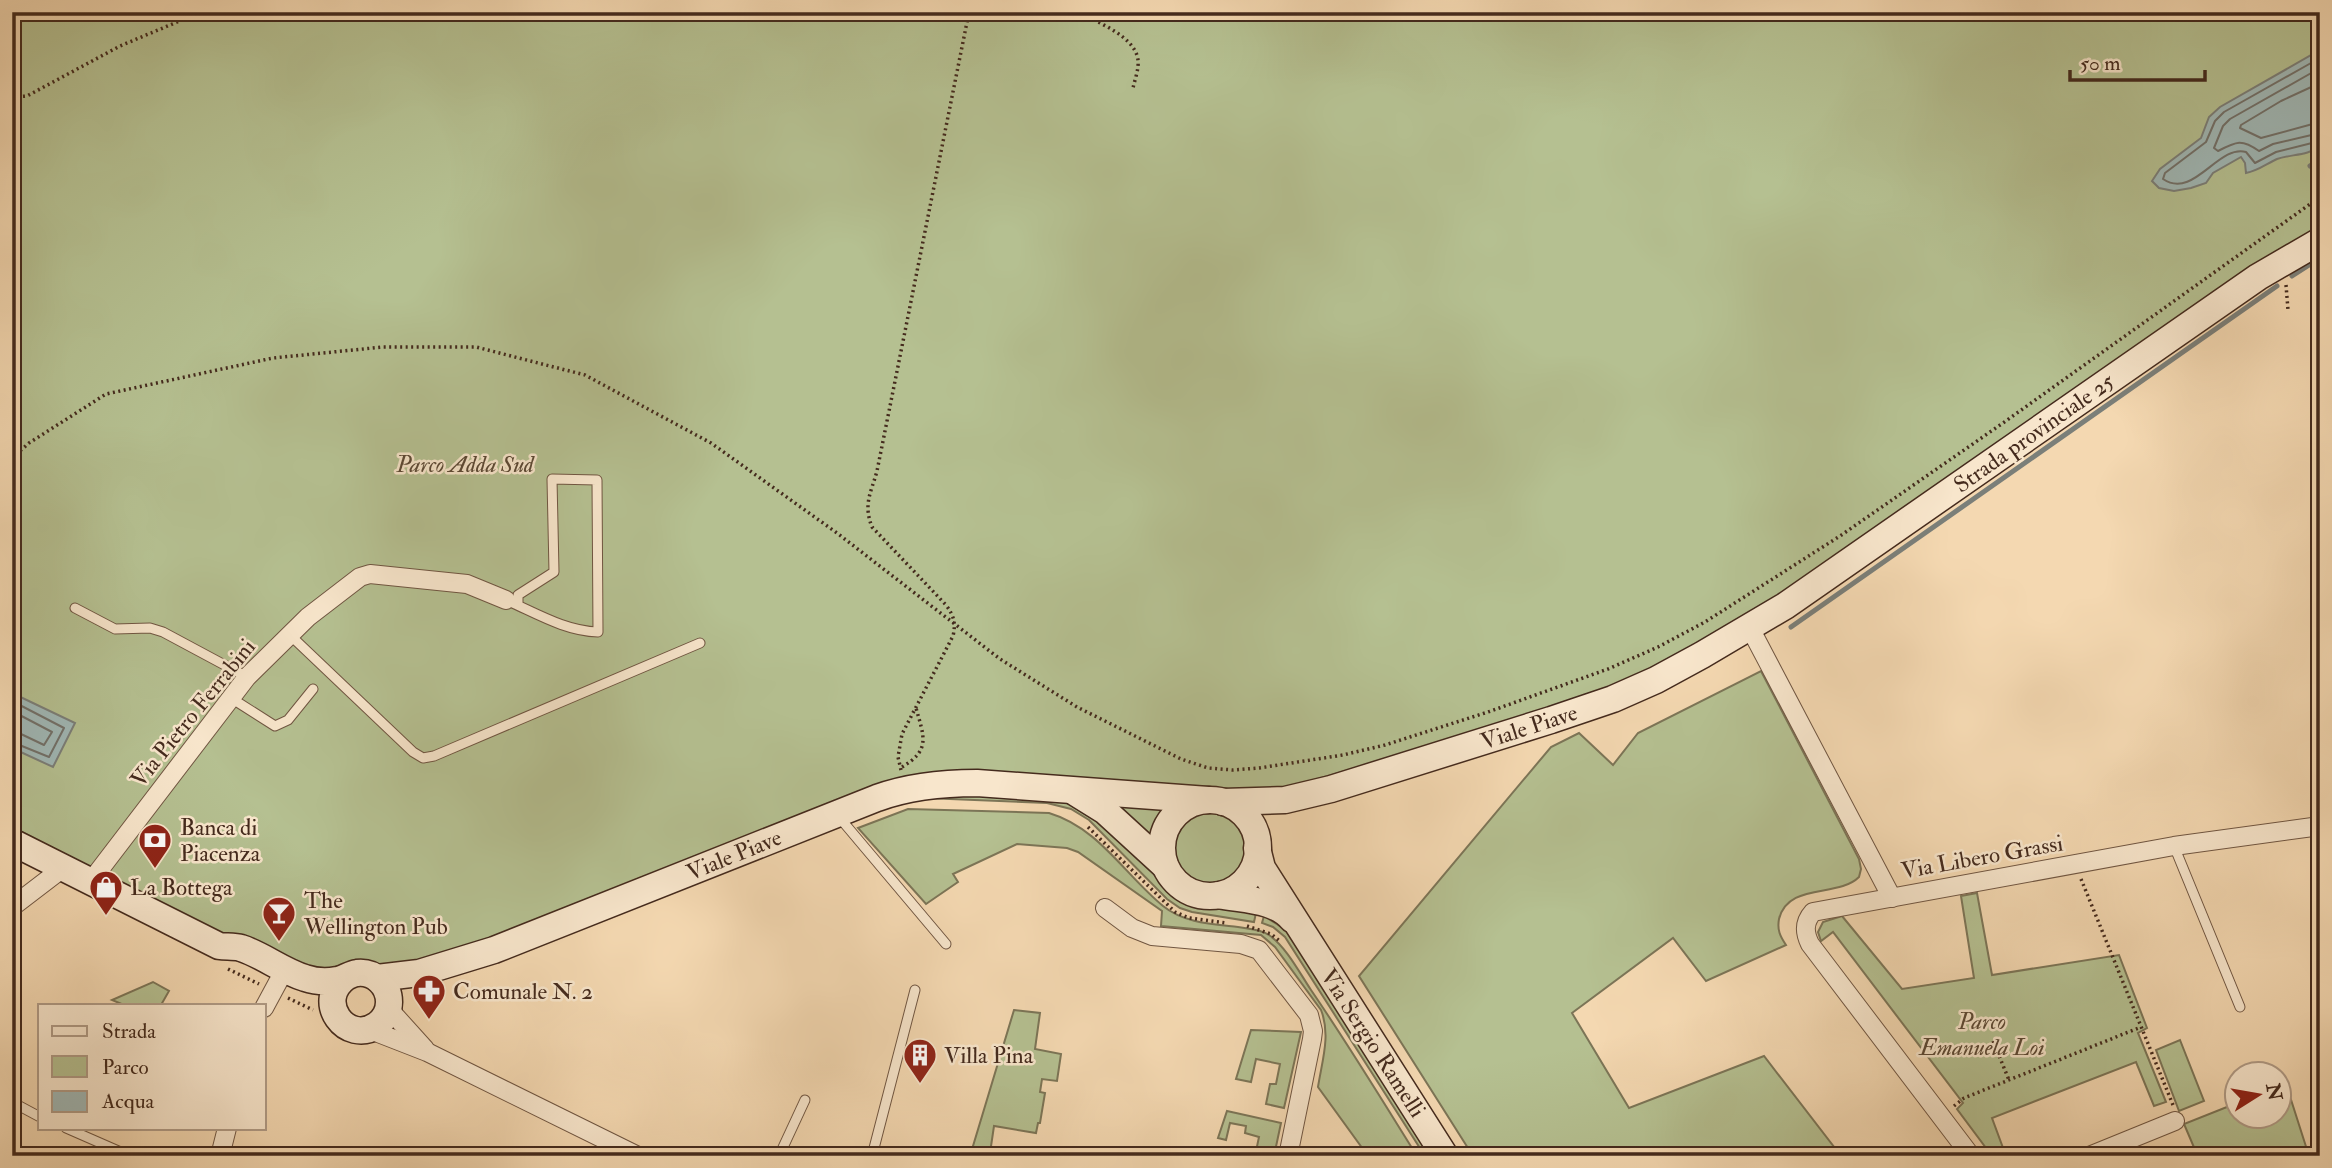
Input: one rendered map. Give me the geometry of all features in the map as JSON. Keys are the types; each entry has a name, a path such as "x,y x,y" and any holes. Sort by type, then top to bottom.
{"street":[{"name":"Strada provinciale 25","path":"1750,628 2258,277 2320,241"},
{"name":"Via Pietro Ferrabini","path":"90,881 247,677 309,617 360,578 370,574 467,584 512,603"},
{"name":"Viale Piave","path":"1165,866 1163,836 1180,810 1193,803 1296,797 1367,779 1517,732 1613,699 1656,680 1750,628"},
{"path":"1750,628 1892,898"},
{"name":"Viale Piave","path":"385,994 419,973 528,938 837,814 903,778 1215,801"},
{"name":"Viale Piave","path":"1058,788 1094,802 1165,866 1173,880 1186,890 1202,895 1219,895 1234,890 1247,879 1255,864 1260,830 1277,807 1296,797"},
{"path":"1215,801 1245,816 1252,827 1257,844"},
{"name":"Via Libero Grassi","path":"1941,1117 1810,944 1805,933 1808,917 1820,909 2174,846 2320,826"},
{"path":"12,842 219,946 240,948 334,1011 346,1026 368,1029 381,1021 385,994"},
{"name":"Via Sergio Ramelli","path":"1257,844 1262,868 1445,1156"},
{"path":"12,907 63,868"},
{"name":"Via Sergio Ramelli","path":"1219,895 1276,906 1290,916 1301,931"},
{"path":"1105,908 1132,928 1152,936 1241,944 1259,950 1309,1015 1313,1031 1288,1156"},
{"path":"282,975 322,981 363,973 385,994 427,1052"},
{"path":"266,1004 282,975"},
{"path":"334,1011 333,993 346,977"},
{"path":"368,1029 427,1052 638,1156"},
{"path":"1941,1117 1971,1156"},
{"path":"2089,1156 2175,1121"},
{"path":"220,1156 227,1130"}],"lane":[{"path":"552,479 597,480 598,632 580,631 512,603 518,595 554,572 552,479"},
{"path":"75,608 115,629 150,628 163,632 247,677"},
{"path":"290,635 413,752 423,758 434,756 701,643"},
{"path":"231,698 275,726 288,720 313,689"},
{"path":"837,814 946,944"},
{"path":"2174,846 2240,1007"},
{"path":"872,1156 915,990"},
{"path":"779,1156 805,1100"},
{"path":"12,1102 38,1115"},
{"path":"71,1130 130,1156"}],"path":[{"path":"12,97 27,96 120,46 201,12"},
{"path":"903,778 899,745 956,625 953,614 946,605 872,527 867,512 969,12"},
{"path":"1079,12 1120,36 1137,53 1139,64 1133,88"},
{"path":"12,458 29,443 106,394 273,358 383,347 476,347 585,375 711,443 837,533 1000,659 1077,707 1181,758 1208,768 1233,770 1343,755 1423,733 1556,689 1658,647 1705,622 1840,536 2320,197"},
{"path":"903,778 922,748 923,733 916,708"},
{"path":"2075,864 2175,1111 2175,1121"},
{"path":"1941,1117 1964,1098 2141,1027"},
{"path":"1993,1041 2009,1080"}],"green space":[{"name":"Parco Adda Sud","path":"12,12 2320,12 2320,233 1750,619 1613,692 1267,794 972,777 419,966 295,972 12,827"},
{"path":"1761,671 1859,859 1859,877 1839,887 1803,895 1784,907 1778,926 1786,945 1706,981 1673,938 1572,1013 1629,1108 1764,1056 1841,1156 1473,1156 1359,976 1551,747 1579,733 1613,765 1638,733"},
{"path":"949,791 1059,798 1091,813 1147,865 1169,891 1182,900 1193,905 1238,908 1256,913 1254,922 1180,908 1167,899 1089,820 1071,809 1047,803 925,798"},
{"path":"1094,795 1181,803 1162,825 1157,842"},
{"path":"908,809 1049,813 1067,820 1097,841 1171,912 1199,922 1254,930 1269,935 1292,961 1417,1156 1368,1156 1318,1087 1325,1038 1321,1010 1275,947 1261,935 1161,926 1162,911 1078,852 1067,848 1017,844 953,874 958,882 926,904 858,828"},
{"path":"1210,809 1225,812 1238,820 1246,833 1249,848 1246,863 1238,876 1225,884 1210,887 1195,884 1182,876 1174,863 1171,848 1174,833 1182,820 1195,812"},
{"name":"Parco Emanuela Loi","path":"1977,893 1992,975 2119,955 2147,1028 2138,1033 2166,1102 2154,1106 2136,1062 1992,1118 2006,1156 1992,1156 1957,1109 1963,1103 1833,932 1821,941 1818,932 1823,922 1842,916 1902,989 1974,978 1961,896"},
{"path":"1264,916 1293,934 1436,1156 1425,1156 1285,937 1273,927 1262,923"},
{"path":"153,982 169,991 162,1004 122,1004 112,1000"},
{"path":"1014,1010 1040,1013 1035,1049 1061,1054 1057,1081 1042,1079 1040,1092 1045,1093 1036,1133 994,1126 990,1153 1001,1156 970,1156"},
{"path":"1251,1030 1301,1032 1284,1108 1266,1104 1270,1084 1276,1084 1280,1064 1256,1059 1251,1082 1236,1079"},
{"path":"2180,1040 2204,1101 2179,1111 2156,1050"},
{"path":"2224,1108 2224,1130 2294,1130 2294,1109 2309,1156 2188,1156 2196,1152 2184,1124"},
{"path":"1227,1111 1281,1123 1274,1156 1255,1156 1259,1137 1245,1133 1246,1126 1230,1123 1226,1140 1218,1138"}],"water":[{"path":"2313,54 2320,58 2320,146 2305,153 2277,159 2246,173 2241,157 2213,173 2206,183 2191,188 2174,191 2159,188 2152,181 2160,169 2201,138 2209,117 2220,107"},
{"path":"12,693 75,723 53,767 12,748"}],"waterway":[{"path":"2310,166 2320,160"},
{"path":"2292,276 2320,258"},
{"path":"1791,627 2277,286"}],"place":[{"name":"Banca di Piacenza","path":"155,870"},
{"name":"La Bottega","path":"106,917"},
{"name":"The Wellington Pub","path":"279,943"},
{"name":"Comunale N. 2","path":"429,1021"},
{"name":"Villa Pina","path":"920,1085"}]}
